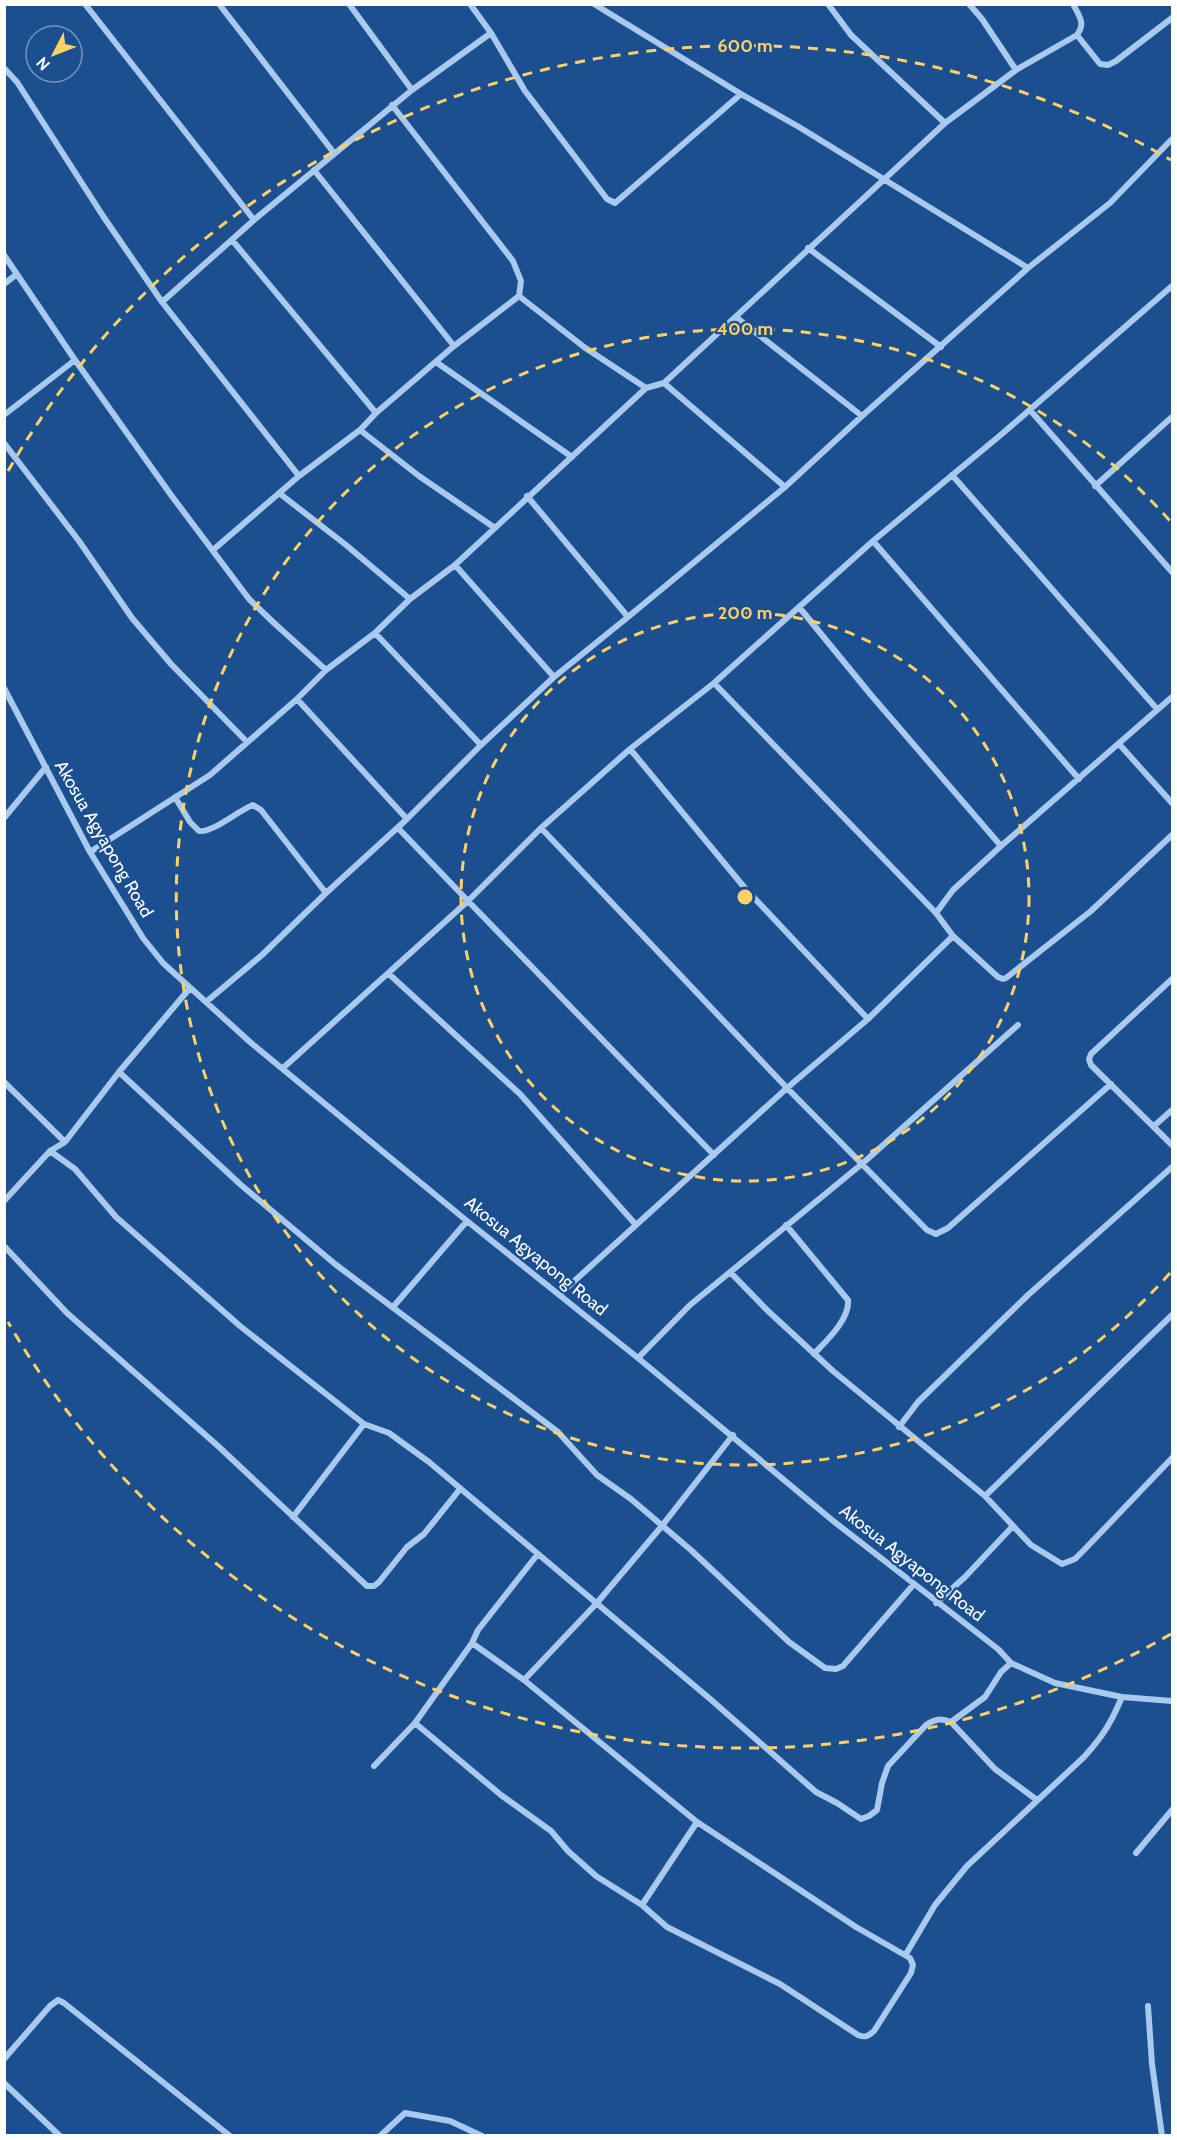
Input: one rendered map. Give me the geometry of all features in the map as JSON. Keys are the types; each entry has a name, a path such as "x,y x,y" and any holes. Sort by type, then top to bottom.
{"street":[{"path":"85,4 254,220"},
{"path":"219,4 334,153"},
{"path":"349,4 412,90"},
{"path":"470,4 491,33 525,91 607,199 615,203 741,94"},
{"path":"594,4 1028,268"},
{"path":"828,4 850,34 945,123"},
{"path":"969,4 982,19 1016,70"},
{"path":"90,852 210,775 297,699 326,670 375,633 410,599 455,565 646,388 664,383 945,123 1016,70 1077,35 1082,28 1082,22 1073,4"},
{"path":"1077,35 1100,64 1108,65 1173,18"},
{"path":"162,302 254,220 392,105 491,33"},
{"path":"4,68 16,82 162,302 299,476"},
{"path":"213,550 299,476 360,430 376,413 454,346 519,296 521,281 513,261 392,105"},
{"path":"206,1002 262,955 326,893 399,829 481,745 554,677 785,487 1028,268 1110,203 1173,139"},
{"path":"314,170 454,346"},
{"path":"232,240 376,413"},
{"path":"808,248 941,347"},
{"path":"4,255 171,495 249,599 326,670"},
{"path":"4,284 17,274"},
{"path":"283,1068 389,974 468,901 541,828 630,749 714,683 873,541 1173,286"},
{"path":"519,296 584,347 646,388"},
{"path":"736,317 862,416"},
{"path":"4,415 75,360"},
{"path":"436,362 572,456"},
{"path":"664,383 785,487"},
{"path":"1029,410 1173,572"},
{"path":"1095,486 1173,417"},
{"path":"360,430 419,476 495,528"},
{"path":"4,443 79,540 132,618 171,664 247,742"},
{"path":"952,475 1157,709"},
{"path":"279,493 346,544 410,599"},
{"path":"527,496 627,617"},
{"path":"873,541 1079,779"},
{"path":"1166,564 1173,559"},
{"path":"455,565 554,677"},
{"path":"799,607 871,695 1001,846"},
{"path":"375,633 481,745"},
{"path":"714,683 936,913 953,936 1003,979 1090,910 1173,835"},
{"name":"Akosua Agyapong Road","path":"4,688 90,852 143,938 163,963 206,1002 467,1221 733,1435 832,1520 998,1649 1011,1663 1055,1683 1122,1697 1173,1701"},
{"path":"936,913 953,890 1001,846 1173,697"},
{"path":"297,699 407,819"},
{"path":"1119,744 1173,803"},
{"path":"630,749 744,887 868,1019"},
{"path":"4,818 46,767"},
{"path":"175,797 190,822 199,831 206,832 240,810 253,805 261,810 326,893"},
{"path":"541,828 787,1088 927,1230 936,1234 948,1228 1111,1084"},
{"path":"399,829 714,1155"},
{"path":"560,1294 787,1088 868,1019 953,936"},
{"path":"389,974 520,1094 636,1225"},
{"path":"1173,979 1091,1054 1089,1059 1091,1065 1173,1145"},
{"path":"4,1201 50,1151 65,1142 119,1072 190,988"},
{"path":"638,1358 690,1305 863,1163 1018,1025"},
{"path":"119,1072 241,1185 364,1288 393,1307 558,1432 597,1475 631,1499 661,1527 692,1551 789,1642 825,1668 836,1669 843,1666 914,1584"},
{"path":"4,1082 65,1142"},
{"path":"1154,1126 1173,1110"},
{"path":"50,1151 75,1169 116,1217 214,1303 364,1424 397,1438 460,1489 709,1698 816,1792 861,1819 869,1816 877,1810 888,1766 933,1720 943,1719 951,1722 995,1769 1037,1800"},
{"path":"899,1427 918,1402 1028,1295 1173,1167"},
{"path":"393,1307 467,1221"},
{"path":"786,1225 848,1300 849,1307 842,1320 814,1354"},
{"path":"4,1246 68,1313 218,1446 367,1586 374,1586 379,1582 407,1547 424,1534 460,1489"},
{"path":"730,1272 814,1354 899,1427 985,1496 1031,1545 1062,1564 1075,1559 1173,1458"},
{"path":"985,1496 1173,1316"},
{"path":"293,1517 364,1424"},
{"path":"524,1680 596,1604 661,1527 733,1435"},
{"path":"936,1603 1013,1526"},
{"path":"374,1766 415,1723 472,1643 478,1630 537,1555"},
{"path":"415,1723 501,1795 551,1831 568,1851 596,1876 642,1905 667,1927 780,1984 864,2037 874,2031 911,1973 913,1965 906,1954 856,1927 697,1822 524,1680 472,1643"},
{"path":"951,1722 985,1697 1001,1672 1011,1663"},
{"path":"906,1954 935,1905 967,1866 1101,1738 1112,1722 1122,1697"},
{"path":"1136,1853 1173,1810"},
{"path":"642,1905 697,1822"},
{"path":"4,2059 50,2006 58,2000 230,2136"},
{"path":"1148,2006 1152,2064 1162,2136"},
{"path":"4,2083 60,2136"},
{"path":"380,2136 405,2113 450,2121 482,2136"}]}
